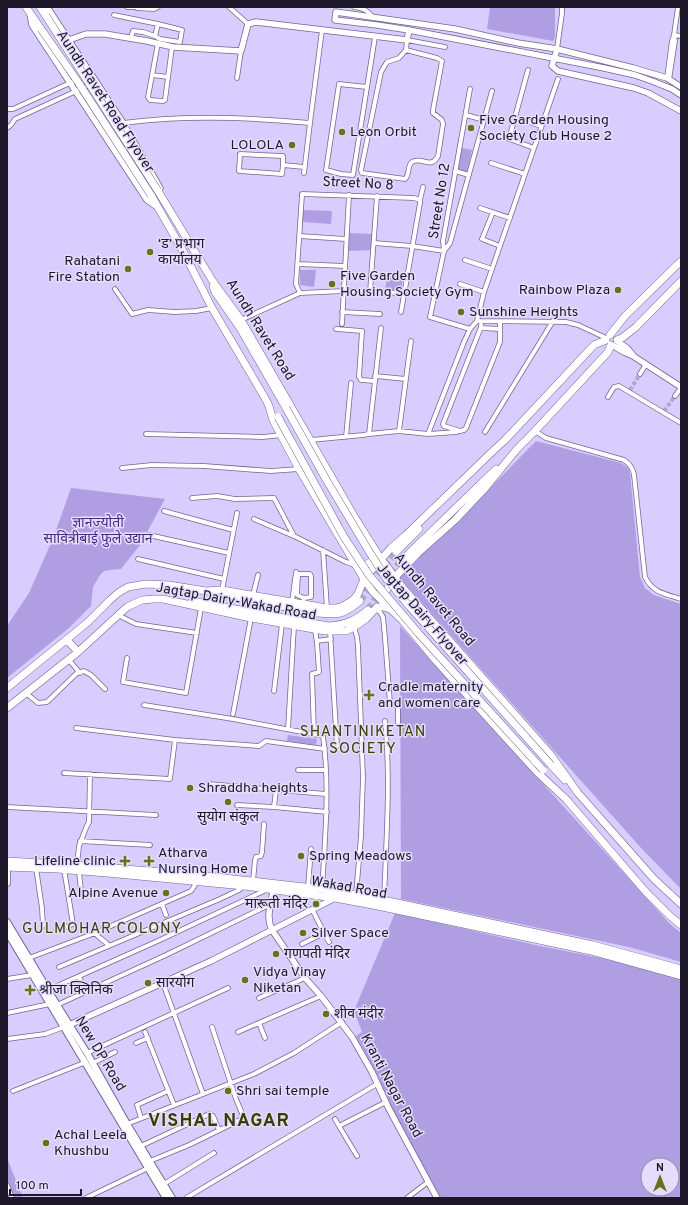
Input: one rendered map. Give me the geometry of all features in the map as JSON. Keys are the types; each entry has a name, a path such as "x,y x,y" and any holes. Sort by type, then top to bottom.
{"main road":[{"name":"Aundh Ravet Road Flyover","path":"40,7 164,202"},
{"name":"Aundh Ravet Road Flyover","path":"28,9 82,89 158,208"},
{"name":"Aundh Ravet Road","path":"164,202 212,280 240,320 285,403"},
{"name":"Aundh Ravet Road","path":"158,208 183,251 212,308 269,406"},
{"path":"400,562 535,431 608,352 612,339 681,261"},
{"name":"Aundh Ravet Road","path":"212,280 215,292 240,328 285,403 311,440 354,516 380,557 403,588 551,755 578,793 654,879 681,904"},
{"path":"394,550 405,536 505,440 594,345 612,339 622,338 636,327 681,280"},
{"name":"Jagtap Dairy Flyover","path":"285,403 350,520 386,578 551,766 578,793"},
{"path":"269,406 273,420 299,469 356,568 364,579 538,773 568,801 645,891 681,925"},
{"name":"Jagtap Dairy Flyover","path":"269,406 278,417 344,537 369,575 424,640 543,770 568,801"},
{"path":"356,568 394,550 486,463 495,449"},
{"path":"354,627 366,619 395,577 418,553 455,520 486,488 517,449"},
{"path":"7,688 67,640 109,601 128,588 146,584 169,585 206,591 222,590 292,602 304,601 327,608 336,608 353,600 358,594 364,579 380,557"},
{"name":"Jagtap Dairy-Wakad Road","path":"206,591 295,609 333,614 342,613 349,610 360,601"},
{"name":"Jagtap Dairy-Wakad Road","path":"7,708 78,652 127,607 142,600 154,599 176,602 315,630 346,631 354,627"},
{"path":"176,602 192,601 328,626 338,626 349,623 373,609 384,607 392,610"},
{"path":"67,640 78,652"},
{"name":"Wakad Road","path":"8,865 36,868 78,868 197,882 336,895 592,945"},
{"name":"Wakad Road","path":"8,865 78,868 253,881 272,888 308,887 322,889 336,895 356,895 384,904 591,951 681,976"},
{"name":"New DP Road","path":"7,922 48,990 54,1004"},
{"name":"New DP Road","path":"7,932 32,975 54,1004 86,1062 166,1198"},
{"path":"592,945 681,969"},
{"path":"592,945 620,948 681,965"},
{"name":"New DP Road","path":"67,1026 87,1053 127,1124 172,1198"}],"street":[{"path":"47,7 123,123 160,188 164,202"},
{"path":"127,7 154,9 158,7"},
{"path":"229,7 248,24"},
{"path":"354,7 363,8 368,11 375,17 377,25"},
{"path":"562,7 557,49 552,66 558,71 634,88 648,93 681,111"},
{"path":"668,79 675,41 674,35 678,7"},
{"path":"28,9 32,25 147,200 158,208"},
{"path":"681,87 668,79 633,68 557,49 518,43 455,29 336,12 335,20 408,30 635,75 672,89 681,95"},
{"path":"114,15 182,30 180,42 160,39 143,32 133,32 131,38"},
{"path":"248,24 256,22 407,40 445,47"},
{"path":"155,36 158,24"},
{"path":"237,78 241,51 248,24"},
{"path":"304,173 322,30"},
{"path":"406,50 438,58 442,61 433,110 433,113 442,120 443,124 438,156 436,161 432,163 423,161 412,162 408,177 405,179 362,173 361,170 382,68 387,62 399,58 406,50 408,30"},
{"path":"69,40 81,35 94,33 131,38 172,47 241,51"},
{"path":"674,35 681,36"},
{"path":"366,87 340,84 326,170 341,174 353,174 375,37"},
{"path":"158,43 148,97 150,100 164,101 172,47"},
{"path":"509,139 528,70"},
{"path":"7,109 14,109 91,74"},
{"path":"152,75 168,77"},
{"path":"500,322 500,342 466,428 460,431 444,426 443,424 481,327 479,321 484,292 558,79"},
{"path":"7,128 15,119 96,82"},
{"name":"Street No 12","path":"470,89 443,241 444,251 430,317 470,329"},
{"path":"374,243 412,246 444,251 450,243 492,91"},
{"path":"466,115 484,120"},
{"path":"515,117 541,126"},
{"path":"123,123 149,120 233,118 310,122"},
{"path":"499,135 534,148"},
{"path":"240,154 283,156 283,166 282,174 239,171 240,154"},
{"path":"491,163 525,174"},
{"path":"283,166 304,167"},
{"path":"455,172 469,175"},
{"path":"401,312 423,187"},
{"name":"Street No 8","path":"299,236 302,195 304,193 414,198 420,200"},
{"path":"342,324 349,195"},
{"path":"370,292 377,196"},
{"path":"480,208 510,218"},
{"path":"493,212 482,239 500,246"},
{"path":"300,293 296,284 299,236 346,239"},
{"path":"465,260 492,268"},
{"path":"298,264 345,266"},
{"path":"460,284 484,292"},
{"path":"115,289 132,314 148,310 189,312 212,308"},
{"path":"240,320 300,293 344,291 404,293"},
{"path":"342,312 380,314"},
{"path":"428,434 464,342 470,329 479,321 553,321 578,325 612,339 627,348 634,356 681,388 675,396"},
{"path":"485,432 553,321"},
{"path":"481,327 500,329"},
{"path":"369,434 380,328"},
{"path":"336,329 362,331 359,377 361,380 374,381"},
{"path":"398,432 411,341"},
{"path":"640,374 646,364"},
{"path":"375,376 406,379"},
{"path":"346,437 351,382"},
{"path":"608,397 616,387 619,386 681,423"},
{"path":"535,431 546,438 624,460 630,464 634,475 645,577 653,588 681,599"},
{"path":"311,440 398,432 428,434 457,432"},
{"path":"146,434 263,437 281,435"},
{"path":"122,468 152,465 204,466 271,471 299,469"},
{"path":"192,498 217,496 235,499 274,498 294,536"},
{"path":"164,511 234,530"},
{"path":"222,590 237,513"},
{"path":"254,519 294,536 352,564 356,568"},
{"path":"150,535 229,553"},
{"path":"323,550 327,608"},
{"path":"138,559 224,579"},
{"path":"292,602 296,572"},
{"path":"298,574 311,574 311,597 304,601 297,595 298,574"},
{"path":"253,595 258,575"},
{"path":"127,658 123,682 186,693 201,608"},
{"path":"373,609 380,612 383,617 390,703 398,706 398,723"},
{"path":"118,615 136,624 197,633"},
{"path":"233,714 251,618"},
{"path":"274,691 282,624"},
{"path":"288,729 294,626"},
{"path":"354,627 357,637 363,777 361,836 356,895"},
{"path":"314,734 312,674 319,672 315,630"},
{"path":"330,631 337,746"},
{"path":"317,641 331,639"},
{"path":"68,659 80,673"},
{"path":"26,693 38,703 47,702 77,673 84,671 91,675 105,689"},
{"path":"144,705 322,736 327,812 322,889"},
{"path":"384,904 388,797 387,739 385,721"},
{"path":"76,728 175,740 259,746 266,741 324,749"},
{"path":"64,773 170,779 175,740"},
{"path":"298,770 325,770"},
{"path":"81,891 78,868 80,842 88,825 90,812 90,774"},
{"path":"208,784 326,794"},
{"path":"274,807 276,790"},
{"path":"237,805 327,812"},
{"path":"7,808 156,815"},
{"path":"253,881 255,860 256,857 261,856 262,852 264,824"},
{"path":"80,842 150,844"},
{"path":"308,887 310,849"},
{"path":"8,865 8,884"},
{"path":"36,868 43,926"},
{"path":"56,931 73,924 64,869"},
{"path":"29,958 95,933 191,891 197,882"},
{"path":"59,968 108,946 169,922 232,894 244,886"},
{"path":"48,990 216,915 272,888 268,924 272,930"},
{"path":"7,1039 45,1034 67,1026 211,961 336,895"},
{"path":"162,904 166,915"},
{"path":"7,1013 54,1004 86,991 166,955 271,904"},
{"path":"312,909 329,942"},
{"name":"Kranti Nagar Road","path":"272,930 305,978 342,1022 352,1037 372,1072 386,1102 437,1198"},
{"path":"95,933 99,938 107,943 108,946"},
{"path":"302,944 324,933"},
{"path":"7,979 32,975"},
{"path":"79,977 86,991"},
{"path":"259,998 305,978"},
{"path":"163,983 203,1094"},
{"path":"87,1053 228,988"},
{"path":"238,1032 321,996"},
{"path":"260,1022 265,1038"},
{"path":"127,1124 174,1104 254,1074 294,1053 342,1022"},
{"path":"150,1161 188,1145 244,1118 212,1026"},
{"path":"145,1032 174,1104"},
{"path":"136,1043 148,1038"},
{"path":"93,1063 116,1052"},
{"path":"13,1091 86,1062"},
{"path":"186,1198 377,1084"},
{"path":"141,1118 137,1105 168,1091"},
{"path":"339,1126 386,1102"},
{"path":"141,1146 209,1114 213,1116 219,1130"},
{"path":"335,1119 357,1156"},
{"path":"164,1184 214,1153"},
{"path":"86,1198 148,1168"},
{"path":"406,1198 428,1182"},
{"path":"7,1185 12,1198"}],"green space":[{"path":"490,7 555,7 555,38 553,41 487,29"},
{"path":"462,148 472,150 467,173 458,171"},
{"path":"303,210 332,211 331,224 302,222"},
{"path":"348,233 373,234 373,250 347,251"},
{"path":"300,270 316,270 314,287 300,285"},
{"path":"387,276 403,276 401,292 385,291"},
{"path":"536,441 621,463 628,468 630,473 640,577 645,588 654,595 681,604 681,889 642,849 399,577"},
{"name":"ज्ञानज्योती सावित्रीबाई फुले उद्यान","path":"71,488 165,499 140,545 121,569 104,571 100,575 93,587 91,606 69,628 7,678 7,626 29,593 54,536"},
{"path":"400,626 670,924 681,933 681,962 629,947 401,899"},
{"path":"288,735 317,739 316,745 287,741"},
{"path":"395,913 540,946 601,958 681,979 681,1198 441,1198 386,1098 379,1078 356,1036 362,1032 354,1011"},
{"path":"7,1158 23,1198 7,1198"}],"tunnel":[{"path":"630,390 640,374"},
{"path":"664,411 675,396"},
{"path":"360,601 380,571 396,552"},
{"path":"368,610 400,562"}],"place":[{"name":"Five Garden Housing Society Club House 2","path":"471,128"},
{"name":"Leon Orbit","path":"342,132"},
{"name":"LOLOLA","path":"292,145"},
{"name":"‘ड’ प्रभाग कार्यालय","path":"150,252"},
{"name":"Rahatani Fire Station","path":"128,269"},
{"name":"Five Garden Housing Society Gym","path":"332,284"},
{"name":"Rainbow Plaza","path":"618,290"},
{"name":"Sunshine Heights","path":"461,312"},
{"name":"Cradle maternity and women care","path":"369,695"},
{"name":"Shraddha heights","path":"190,788"},
{"name":"सुयोग संकुल","path":"228,802"},
{"name":"Spring Meadows","path":"301,856"},
{"name":"Lifeline clinic","path":"125,861"},
{"name":"Atharva Nursing Home","path":"149,861"},
{"name":"Alpine Avenue","path":"166,893"},
{"name":"मारूती मंदिर","path":"316,904"},
{"name":"Silver Space","path":"303,933"},
{"name":"गणपती मंदिर","path":"276,954"},
{"name":"Vidya Vinay Niketan","path":"245,980"},
{"name":"सारयोग","path":"148,983"},
{"name":"श्रीजा क्लिनिक","path":"30,990"},
{"name":"शीव मंदीर","path":"326,1014"},
{"name":"Shri sai temple","path":"228,1091"},
{"name":"Achal Leela Khushbu","path":"46,1143"}],"district":[{"name":"SHANTINIKETAN SOCIETY","path":"363,740"},
{"name":"GULMOHAR COLONY","path":"102,929"},
{"name":"VISHAL NAGAR","path":"219,1121"}]}
